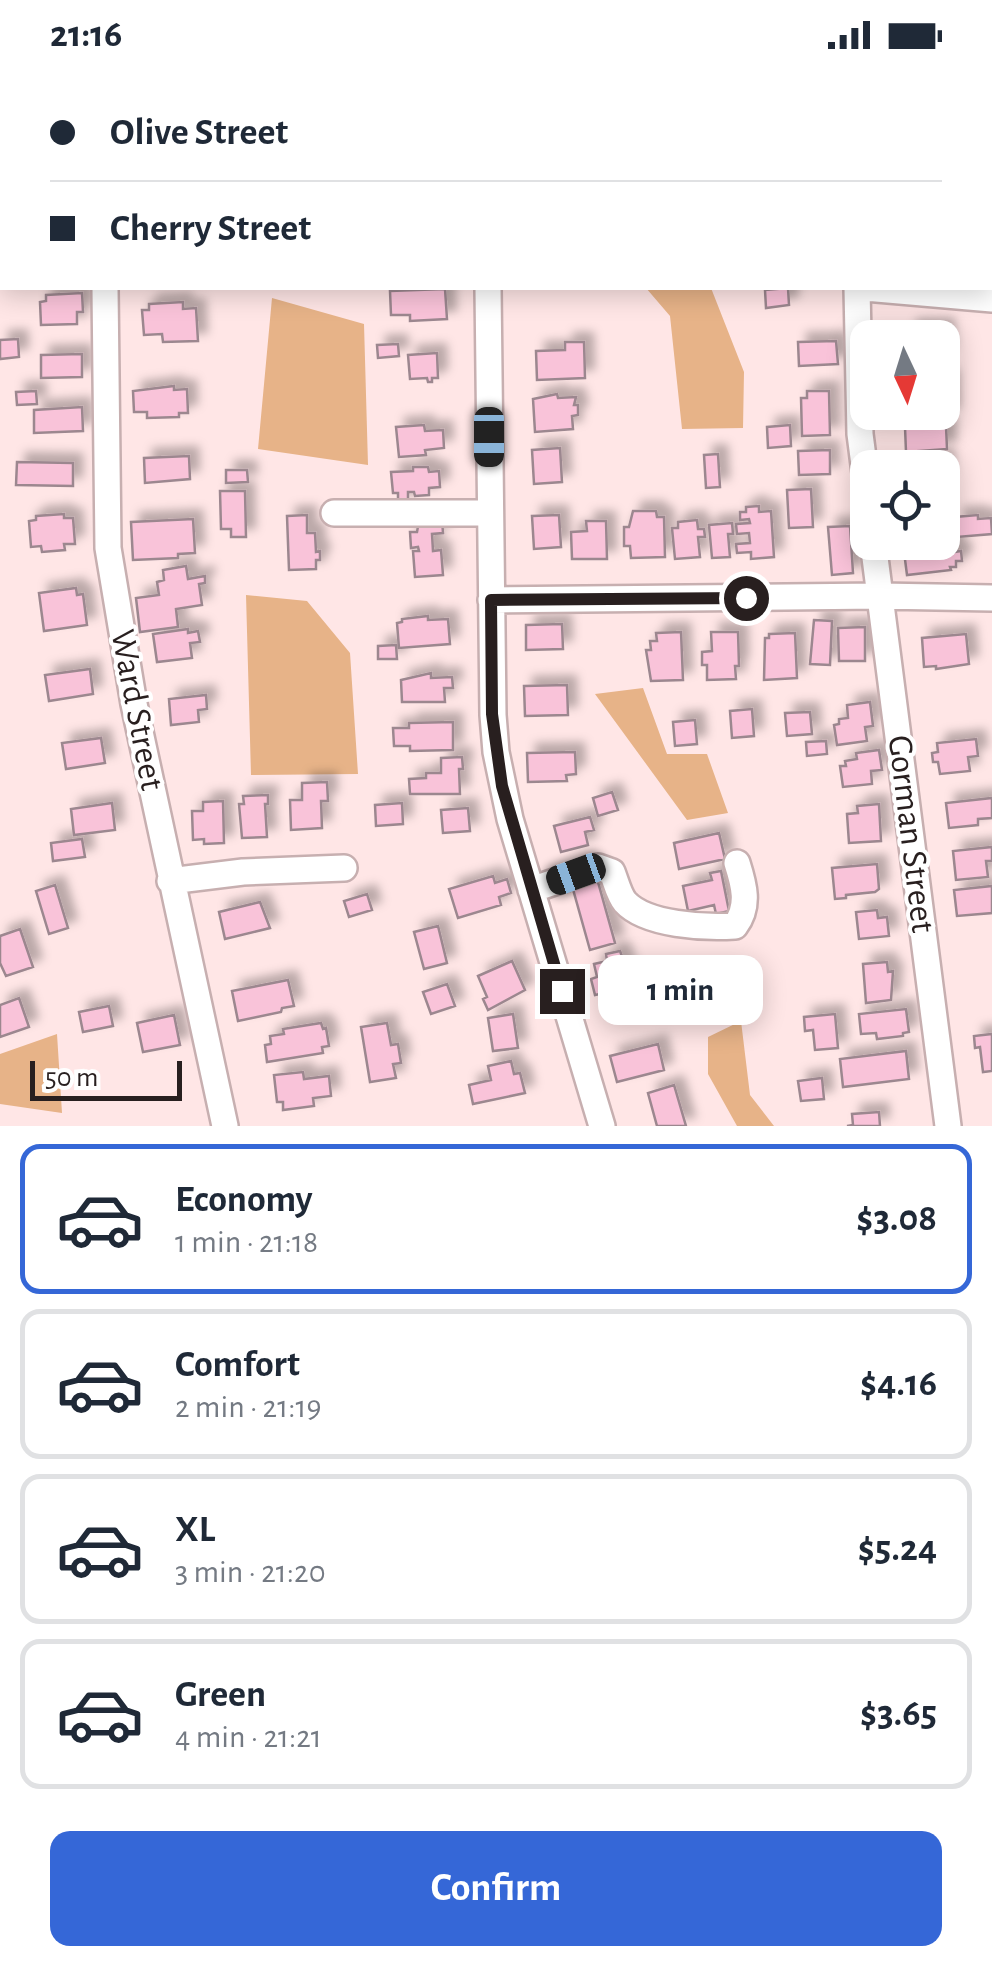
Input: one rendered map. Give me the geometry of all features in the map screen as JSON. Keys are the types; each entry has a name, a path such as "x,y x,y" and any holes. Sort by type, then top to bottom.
{"street":[{"name":"Ward Street","path":"105,290 108,548 134,704 225,1126"},
{"path":"488,290 496,752 510,819 602,1126"},
{"path":"857,290 862,450"},
{"path":"886,290 992,300"},
{"path":"334,513 490,513"},
{"name":"Gorman Street","path":"875,560 948,1126"},
{"path":"491,600 992,598"},
{"path":"531,890 598,866 612,872 624,900 643,916 712,927 735,926 742,918 745,900 737,863"},
{"path":"170,881 243,872 344,868"}],"shaded area":[{"path":"648,290 712,290 744,372 743,428 682,429 670,316"},
{"path":"272,298 364,324 368,465 258,449"},
{"path":"246,595 307,601 350,653 358,774 251,775"},
{"path":"643,688 667,754 707,754 728,813 687,820 595,694"},
{"path":"741,1021 750,1095 774,1126 737,1126 708,1074 708,1037"},
{"path":"57,1034 62,1113 0,1104 0,1054"}],"building":[{"path":"445,290 447,319 410,321 410,315 391,315 390,291"},
{"path":"765,290 788,290 789,305 766,308"},
{"path":"82,293 83,312 77,312 77,324 41,325 40,302 46,301 46,295"},
{"path":"183,302 183,309 196,308 198,341 163,342 162,334 144,335 142,310 149,310 149,304"},
{"path":"18,339 19,357 0,359 0,340"},
{"path":"836,341 838,364 799,366 798,342"},
{"path":"565,342 584,342 585,378 537,380 536,351 565,350"},
{"path":"398,344 399,356 378,358 377,345"},
{"path":"437,353 438,378 432,378 432,382 427,378 410,379 408,355"},
{"path":"82,354 82,377 41,378 41,355"},
{"path":"174,386 174,390 187,389 188,413 147,418 147,412 134,412 133,391"},
{"path":"36,391 37,404 17,405 16,392"},
{"path":"807,391 829,391 830,435 802,436 801,398 807,398"},
{"path":"557,394 558,398 576,397 578,415 572,416 573,429 535,432 533,399"},
{"path":"82,407 83,431 34,433 34,410"},
{"path":"424,425 425,431 443,430 444,448 425,450 426,455 399,457 396,427"},
{"path":"790,425 791,446 768,448 767,427"},
{"path":"905,430 946,430 947,449 906,450"},
{"path":"560,448 562,482 534,484 532,450"},
{"path":"830,450 830,474 799,475 798,451"},
{"path":"718,454 720,487 706,488 704,455"},
{"path":"189,456 190,479 145,483 144,458"},
{"path":"17,462 73,463 73,486 16,485"},
{"path":"413,467 439,471 440,487 429,488 429,495 408,492 408,502 398,503 391,472 413,471"},
{"path":"226,470 247,470 248,482 226,483"},
{"path":"811,489 813,527 789,528 787,490"},
{"path":"220,491 245,491 246,537 231,537 231,529 221,529"},
{"path":"759,506 759,512 771,511 774,557 751,559 751,552 737,553 736,544 750,543 749,533 737,534 736,524 750,523 749,519 740,520 740,512"},
{"path":"633,511 656,511 657,517 664,517 665,557 631,558 630,546 624,546 624,527 629,527"},
{"path":"64,514 64,518 73,518 75,544 64,544 65,550 42,552 41,546 31,547 29,521 36,520 36,516"},
{"path":"307,515 307,533 315,533 320,560 316,560 316,569 289,570 287,516"},
{"path":"559,515 561,547 534,549 532,516"},
{"path":"960,517 991,518 992,534 960,537"},
{"path":"193,519 195,553 178,554 178,558 133,560 131,522"},
{"path":"442,520 443,533 432,534 433,551 441,550 443,575 415,577 413,551 419,551 418,547 411,548 410,532 417,532 419,521"},
{"path":"697,520 705,537 698,537 700,557 675,559 672,528 678,528 678,522"},
{"path":"586,521 606,521 607,559 572,559 571,532 587,531"},
{"path":"732,523 733,534 728,534 730,557 712,558 709,525"},
{"path":"850,526 853,573 832,575 828,527"},
{"path":"961,551 962,561 956,561 951,570 907,575 905,560 960,560"},
{"path":"186,566 188,579 205,576 205,583 199,584 202,605 176,609 178,627 140,632 136,598 159,595 157,582 164,580 163,570"},
{"path":"76,588 77,595 83,594 87,625 44,631 39,593"},
{"path":"428,616 428,620 448,619 450,644 399,648 397,623"},
{"path":"814,620 832,621 830,665 810,664"},
{"path":"562,624 563,649 526,650 526,625"},
{"path":"865,627 865,661 839,661 838,628"},
{"path":"188,629 188,633 198,631 200,642 190,643 192,658 157,662 153,634"},
{"path":"681,632 683,680 651,681 646,650 651,650 650,641 657,641 656,633"},
{"path":"711,632 738,632 736,679 707,680 702,652 712,651"},
{"path":"795,633 797,678 764,680 765,638 769,634"},
{"path":"966,634 969,664 924,667 922,638"},
{"path":"396,645 397,659 378,659 378,646"},
{"path":"90,669 93,694 49,701 45,675"},
{"path":"431,673 431,678 452,677 453,688 444,688 445,702 402,702 401,680"},
{"path":"567,685 568,715 525,716 524,686"},
{"path":"206,695 207,709 198,710 199,722 171,725 169,699"},
{"path":"870,702 873,726 865,727 867,741 837,745 834,725 839,724 839,719 848,718 847,705"},
{"path":"752,709 754,736 732,738 730,711"},
{"path":"810,712 812,734 787,736 785,713"},
{"path":"695,720 697,744 675,746 673,722"},
{"path":"453,722 453,750 410,751 410,746 394,746 393,728 409,728 409,723"},
{"path":"101,738 105,763 66,769 62,743"},
{"path":"976,739 978,756 968,757 970,771 940,774 932,753 938,752 937,743"},
{"path":"826,741 827,754 807,756 806,742"},
{"path":"879,750 882,770 871,771 872,784 843,787 840,766 857,759 856,753"},
{"path":"575,752 576,774 566,775 567,781 528,782 527,753"},
{"path":"462,757 460,794 410,794 409,779 441,773 441,758"},
{"path":"327,782 328,801 321,801 322,828 291,830 290,800 302,800 302,783"},
{"path":"612,792 618,810 598,816 593,798"},
{"path":"268,795 267,837 242,838 239,804 244,804 243,796"},
{"path":"992,798 992,818 978,819 978,825 949,828 946,803"},
{"path":"223,801 224,843 193,840 192,811 203,811 203,802"},
{"path":"112,803 115,830 74,835 71,809"},
{"path":"402,803 403,824 376,826 375,805"},
{"path":"879,804 881,841 849,843 847,814 858,813 857,806"},
{"path":"468,808 470,831 443,833 441,810"},
{"path":"590,817 594,830 585,832 588,845 561,852 554,826"},
{"path":"719,833 725,859 679,869 674,843"},
{"path":"82,839 85,857 53,861 51,843"},
{"path":"992,847 992,861 986,861 988,877 956,880 953,851"},
{"path":"877,864 879,889 835,899 832,868"},
{"path":"721,871 729,911 716,914 714,905 688,911 683,886 712,880 710,873"},
{"path":"596,875 615,943 590,950 571,882"},
{"path":"493,876 495,883 507,879 511,893 499,897 501,905 458,918 449,889"},
{"path":"55,885 68,928 49,934 36,891"},
{"path":"992,886 992,913 957,916 954,890"},
{"path":"367,894 372,910 349,917 344,901"},
{"path":"260,902 270,928 225,939 219,912"},
{"path":"877,910 878,918 887,917 889,936 859,939 856,912"},
{"path":"438,926 447,963 424,969 414,932"},
{"path":"20,929 33,967 6,976 0,963 0,936"},
{"path":"620,951 633,987 595,995 591,979 597,977 594,964 607,961 606,954"},
{"path":"512,961 525,990 488,1010 478,976"},
{"path":"887,962 888,972 893,971 891,1000 866,1003 863,964"},
{"path":"709,977 721,1017 701,1023 689,984"},
{"path":"288,980 294,1006 238,1021 232,991"},
{"path":"447,984 455,1006 431,1014 423,992"},
{"path":"19,998 29,1027 0,1037 0,1005"},
{"path":"109,1006 113,1026 83,1032 79,1012"},
{"path":"906,1009 909,1032 903,1036 877,1039 876,1033 861,1034 859,1014"},
{"path":"513,1014 518,1048 493,1051 488,1018"},
{"path":"835,1014 838,1048 815,1050 813,1030 805,1031 804,1017"},
{"path":"174,1015 180,1045 143,1052 137,1023"},
{"path":"321,1023 326,1028 329,1046 322,1047 323,1053 267,1062 265,1045 271,1044 270,1036 284,1034 283,1029"},
{"path":"387,1023 391,1045 398,1044 401,1063 393,1064 396,1078 370,1082 361,1027"},
{"path":"992,1034 992,1071 983,1072 980,1047 975,1048 974,1036"},
{"path":"658,1044 664,1070 617,1082 610,1056"},
{"path":"906,1051 909,1079 843,1087 840,1059"},
{"path":"511,1061 514,1074 520,1073 525,1093 473,1104 469,1085 491,1080 488,1066"},
{"path":"303,1072 304,1079 329,1076 331,1096 313,1098 314,1106 283,1110 283,1102 277,1102 274,1075"},
{"path":"822,1078 824,1099 801,1101 798,1081"},
{"path":"674,1085 686,1126 657,1126 648,1093"},
{"path":"879,1112 880,1126 847,1126 853,1125 852,1114"}],"route":[{"path":"562,991 502,786 492,714 491,600 746,598"}]}
